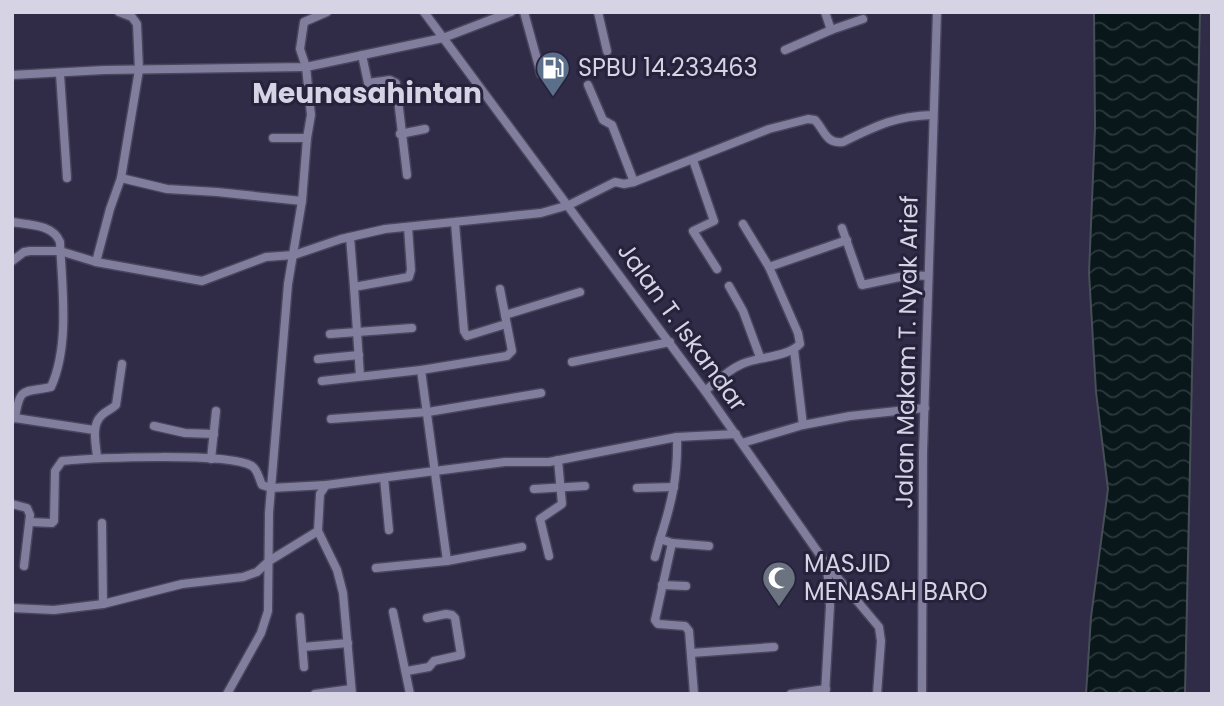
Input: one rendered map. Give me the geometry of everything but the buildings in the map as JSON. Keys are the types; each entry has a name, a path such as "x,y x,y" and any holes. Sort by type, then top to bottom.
{"street":[{"path":"96,262 121,178 139,70 137,24 132,17 119,12"},
{"path":"227,694 266,622 271,488 288,284 302,201 311,115 306,67 300,49 304,22 327,12"},
{"name":"Jalan T. Iskandar","path":"424,12 670,342 827,565 879,627 881,641 877,694"},
{"path":"12,75 306,67 443,38 511,12"},
{"path":"524,12 541,74"},
{"path":"598,12 607,51"},
{"path":"825,12 831,30"},
{"name":"Jalan Makam T. Nyak Arief","path":"922,694 925,408 937,12"},
{"path":"785,50 863,19"},
{"path":"362,55 369,83 390,80 396,83 407,175"},
{"path":"60,74 66,178"},
{"path":"589,85 603,120 612,125 634,182"},
{"path":"12,261 24,252 60,251 96,262 202,281 266,257 294,255 385,229 541,213 569,205 615,182 634,182 769,129 808,119 815,120 827,138 836,142 890,120 932,115"},
{"path":"400,134 425,129"},
{"path":"272,138 307,138"},
{"path":"693,160 714,221 693,231 717,270"},
{"path":"121,178 167,189 302,201"},
{"path":"12,222 48,228 57,234 64,310 51,387 33,388 24,393 17,404 14,419 94,430"},
{"path":"455,223 464,331 467,336 476,335 506,324"},
{"path":"705,391 740,365 794,349 800,344 800,338 769,267 743,224"},
{"path":"354,286 409,277 411,270 408,227"},
{"path":"842,228 862,285 909,275 928,276"},
{"path":"350,237 360,376"},
{"path":"769,267 847,240"},
{"path":"729,286 743,311 760,357"},
{"path":"322,381 421,370 507,356 512,351 500,289"},
{"path":"505,315 580,292"},
{"path":"330,334 412,328"},
{"path":"572,362 670,342"},
{"path":"794,349 803,425"},
{"path":"318,359 359,355"},
{"path":"97,457 94,430 102,415 116,405 122,364"},
{"path":"421,370 447,561"},
{"path":"331,419 428,412 541,393"},
{"path":"742,443 803,425 850,416 925,408"},
{"path":"211,459 216,411"},
{"path":"154,426 185,433 214,434"},
{"path":"30,522 54,521 55,471 62,461 97,457 211,459 252,467 262,485 271,488 435,473 505,462 540,463 677,437 736,434"},
{"path":"655,557 674,487 677,437"},
{"path":"549,556 540,519 562,504 558,460"},
{"path":"384,478 389,530"},
{"path":"315,694 352,691 340,581 318,531 320,494 326,485"},
{"path":"534,489 585,486"},
{"path":"637,488 674,487"},
{"path":"12,504 27,508 30,515 24,566"},
{"path":"103,523 103,604"},
{"path":"12,608 54,610 103,604 182,584 243,578 257,572 269,561 318,531"},
{"path":"660,539 672,543 709,546"},
{"path":"672,543 655,623 685,626 689,631 694,694"},
{"path":"376,568 447,561 522,547"},
{"path":"791,694 826,691 830,606 827,565"},
{"path":"662,585 686,586"},
{"path":"393,612 410,694"},
{"path":"407,671 429,667 434,661 459,656 461,652 455,618 446,614 427,618"},
{"path":"300,617 304,667"},
{"path":"303,646 348,643"},
{"path":"691,653 774,647"}],"water":[{"path":"1094,12 1200,12 1185,694 1086,694 1091,617 1108,489 1096,392 1089,273 1095,128"}],"place":[{"name":"SPBU 14.233463","path":"553,98"},
{"name":"MASJID MENASAH BARO","path":"779,608"}],"district":[{"name":"Meunasahintan","path":"367,93"}]}
